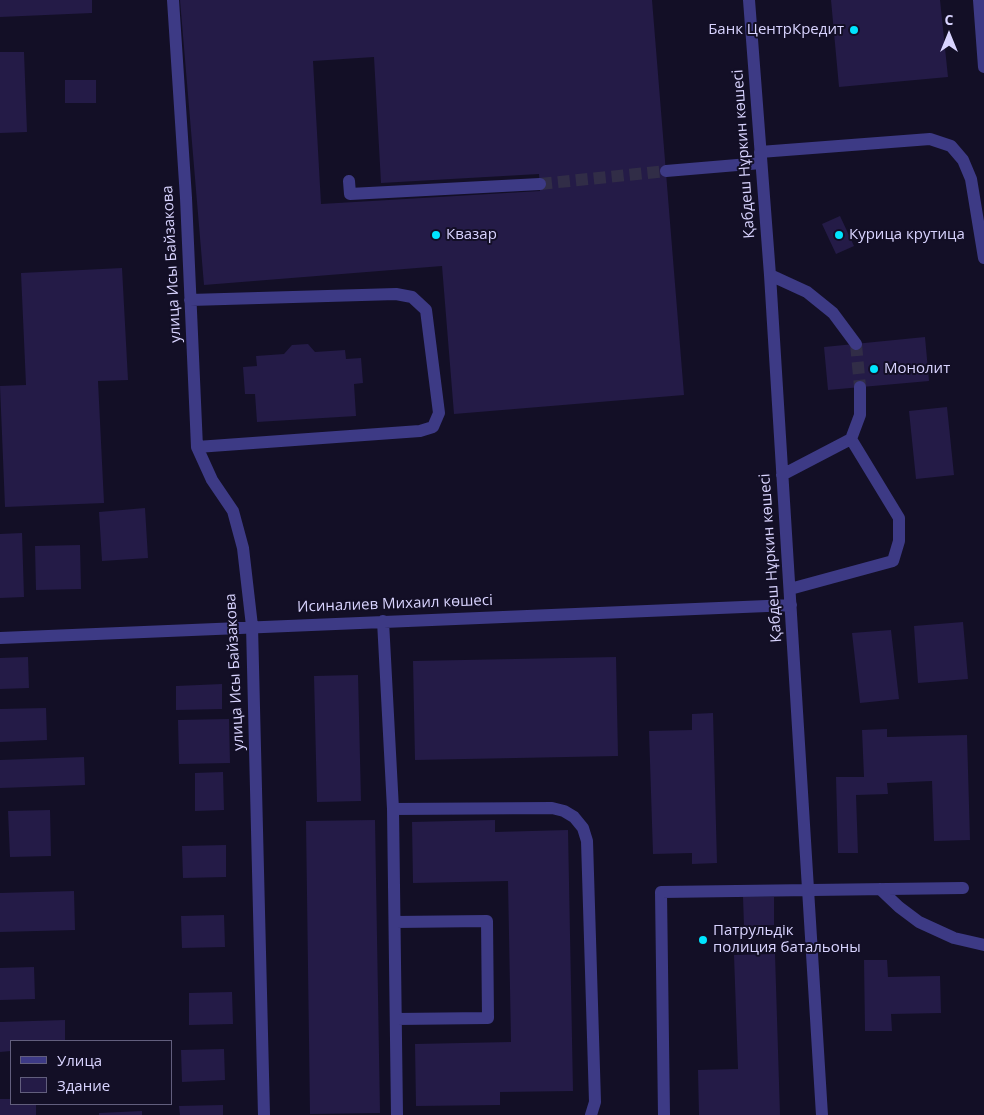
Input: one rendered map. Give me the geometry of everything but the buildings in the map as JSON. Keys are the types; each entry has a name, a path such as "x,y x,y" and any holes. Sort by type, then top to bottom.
{"street":[{"name":"улица Исы Байзакова","path":"173,0 197,447 212,480 233,511 243,548 252,626 264,1115"},
{"name":"Қабдеш Нұркин көшесі","path":"749,0 770,275 822,1115"},
{"path":"979,0 984,67"},
{"path":"666,171 909,139 930,139 951,146 963,160 971,179 984,258"},
{"path":"349,180 350,194 540,184"},
{"path":"770,275 807,292 833,313 856,344"},
{"path":"190,300 396,294 412,297 426,310 439,413 433,427 420,430 197,447"},
{"path":"782,475 851,439 860,416 860,387"},
{"path":"790,589 893,562 899,541 899,518 851,439"},
{"name":"Исиналиев Михаил көшесі","path":"0,638 791,605"},
{"path":"382,621 392,809 397,1115"},
{"path":"392,809 552,808 564,811 574,817 583,828 587,841 595,1102 591,1115"},
{"path":"664,1115 661,892 963,888"},
{"path":"880,889 919,922 954,938 984,945"},
{"path":"395,922 487,921 488,1018 396,1019"}],"tunnel":[{"path":"540,184 666,171"},
{"path":"856,344 860,387"}],"place":[{"name":"Банк ЦентрКредит","path":"854,30"},
{"name":"Квазар","path":"436,235"},
{"name":"Курица крутица","path":"839,235"},
{"name":"Монолит","path":"874,369"},
{"name":"Патрульдік полиция батальоны","path":"703,940"}]}
